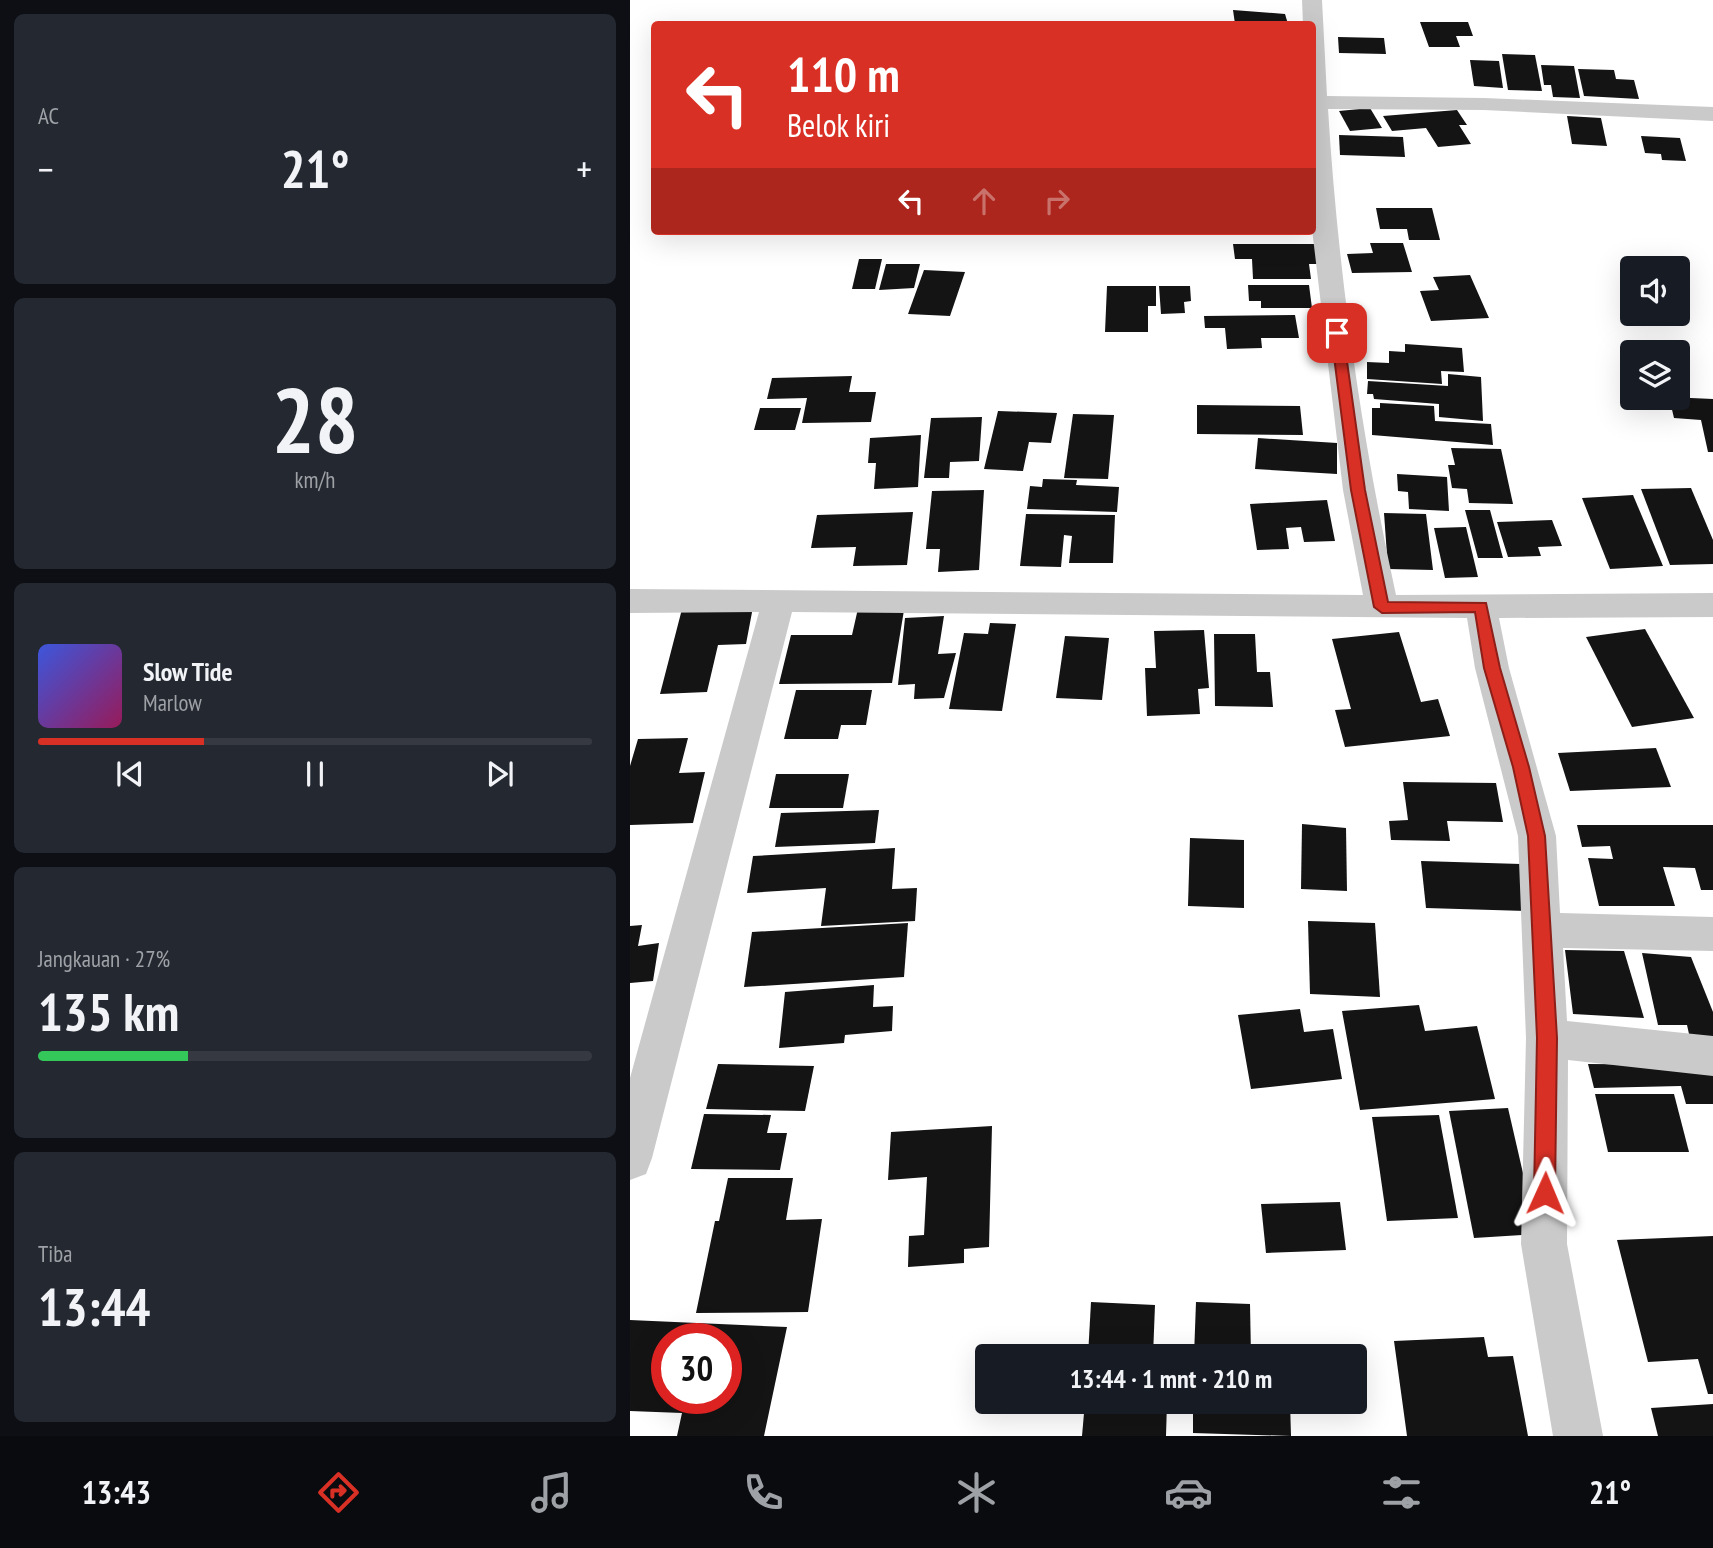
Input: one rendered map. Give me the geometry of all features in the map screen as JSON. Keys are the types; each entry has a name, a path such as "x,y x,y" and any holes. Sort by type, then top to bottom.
{"street":[{"path":"1312,0 1313,21"},
{"path":"1316,82 1322,208 1341,370 1358,490 1382,607"},
{"path":"1317,102 1484,104 1713,114"},
{"path":"630,1158 779,600"},
{"path":"630,601 779,600 1382,607 1713,605"},
{"path":"1481,607 1492,668 1521,767 1537,836 1547,1038 1544,1244 1578,1436"},
{"path":"1543,930 1713,934"},
{"path":"1547,1038 1713,1056"}],"building":[{"path":"1233,10 1285,14 1287,21 1235,21"},
{"path":"1420,22 1468,22 1473,36 1456,36 1460,47 1429,47"},
{"path":"1338,37 1384,38 1386,54 1339,53"},
{"path":"1502,54 1535,55 1542,91 1508,90"},
{"path":"1470,60 1499,61 1503,88 1474,86"},
{"path":"1541,65 1574,66 1580,98 1553,97 1551,85 1544,85"},
{"path":"1578,69 1614,70 1616,79 1634,80 1639,99 1584,96"},
{"path":"1370,108 1382,128 1350,131 1339,111"},
{"path":"1457,110 1467,125 1459,125 1471,144 1438,147 1426,128 1392,131 1383,116"},
{"path":"1567,116 1601,118 1607,146 1572,144"},
{"path":"1339,135 1403,137 1405,157 1340,155"},
{"path":"1641,136 1680,138 1686,161 1662,160 1661,154 1645,153"},
{"path":"1376,208 1432,208 1440,240 1409,240 1407,229 1380,229"},
{"path":"1370,243 1403,243 1412,272 1352,273 1347,254 1373,253"},
{"path":"1233,244 1320,244 1322,264 1309,264 1311,279 1253,279 1252,259 1235,259"},
{"path":"859,259 882,259 875,289 852,289"},
{"path":"886,264 920,264 914,288 879,290"},
{"path":"924,270 965,272 950,316 908,314"},
{"path":"1470,275 1489,318 1431,321 1420,291 1439,290 1433,277"},
{"path":"1248,285 1309,285 1312,308 1261,308 1261,301 1249,301"},
{"path":"1107,286 1156,286 1156,306 1148,306 1148,332 1105,332"},
{"path":"1159,286 1190,286 1191,301 1184,302 1185,313 1161,314"},
{"path":"1295,315 1299,338 1261,338 1262,348 1227,349 1225,328 1205,328 1204,316"},
{"path":"1405,344 1462,348 1464,372 1441,371 1442,384 1367,379 1367,362 1389,363 1389,351 1405,352"},
{"path":"1448,374 1481,377 1483,421 1439,417 1439,404 1374,399 1373,394 1367,394 1368,381 1448,386"},
{"path":"852,376 849,392 876,392 871,422 802,423 807,398 767,399 772,378"},
{"path":"1690,398 1713,399 1713,452 1708,452 1701,420 1674,418 1672,410 1690,410"},
{"path":"1380,403 1434,406 1435,421 1491,424 1493,445 1372,435 1372,408 1380,408"},
{"path":"1197,405 1300,406 1303,435 1197,434"},
{"path":"760,408 801,408 795,430 754,430"},
{"path":"998,411 1057,413 1051,443 1029,442 1023,471 984,469"},
{"path":"1073,414 1114,415 1108,479 1064,478"},
{"path":"982,417 979,461 950,462 949,478 924,478 931,418"},
{"path":"921,435 918,487 874,489 876,463 868,463 870,438"},
{"path":"1258,438 1337,443 1337,474 1255,469"},
{"path":"1451,448 1501,449 1513,504 1469,503 1467,489 1452,488 1448,465 1455,465"},
{"path":"1397,474 1447,477 1449,511 1409,509 1408,492 1398,491"},
{"path":"1043,479 1077,480 1076,485 1119,487 1117,512 1027,509 1030,486 1042,487"},
{"path":"1691,488 1713,540 1713,564 1670,565 1641,489"},
{"path":"984,490 979,570 938,572 940,549 926,549 932,491"},
{"path":"1633,495 1663,566 1610,569 1582,498"},
{"path":"1327,500 1335,541 1304,542 1301,527 1286,528 1289,549 1257,550 1250,504"},
{"path":"1465,510 1490,510 1503,558 1478,558"},
{"path":"913,512 907,565 853,566 856,547 811,548 817,515"},
{"path":"1384,513 1426,514 1433,570 1388,569"},
{"path":"1026,514 1115,515 1113,563 1069,563 1072,536 1064,535 1061,567 1020,566"},
{"path":"1552,520 1562,546 1538,547 1541,556 1508,557 1497,522"},
{"path":"1466,527 1478,577 1445,578 1434,528"},
{"path":"859,604 905,604 892,683 779,684 791,635 852,635"},
{"path":"753,607 746,644 718,645 707,692 660,694 682,609"},
{"path":"944,616 938,654 956,653 944,698 914,699 915,684 898,685 905,618"},
{"path":"990,623 1016,624 1002,711 949,709 964,633 988,634"},
{"path":"1645,629 1694,718 1632,727 1586,637"},
{"path":"1204,630 1209,688 1198,689 1200,714 1147,716 1145,668 1156,668 1154,631"},
{"path":"1399,632 1421,702 1438,699 1450,736 1345,747 1335,710 1351,709 1332,639"},
{"path":"1214,634 1255,634 1257,672 1270,672 1273,707 1215,706"},
{"path":"1065,636 1109,638 1102,700 1056,698"},
{"path":"796,690 872,690 866,725 841,725 838,739 784,739"},
{"path":"688,738 679,773 705,772 693,823 630,825 630,766 638,739"},
{"path":"1656,748 1671,787 1570,791 1558,753"},
{"path":"776,774 849,774 843,808 769,808"},
{"path":"1403,782 1496,783 1503,822 1447,821 1450,841 1391,840 1389,821 1408,820"},
{"path":"879,810 875,843 775,847 781,813"},
{"path":"1302,824 1346,828 1347,891 1301,889"},
{"path":"1577,825 1713,825 1713,890 1701,890 1695,868 1663,867 1675,906 1599,906 1588,858 1613,859 1610,846 1582,847"},
{"path":"1190,838 1244,840 1244,908 1188,906"},
{"path":"895,848 892,889 917,888 915,921 821,926 826,888 747,893 753,856"},
{"path":"1421,861 1521,864 1528,911 1426,908"},
{"path":"1308,921 1375,923 1380,997 1310,994"},
{"path":"908,923 904,977 744,987 752,932"},
{"path":"642,925 638,946 659,943 653,981 630,983 630,926"},
{"path":"1565,950 1624,951 1644,1018 1573,1014"},
{"path":"1642,953 1691,957 1713,1012 1713,1044 1691,1043 1687,1025 1658,1025"},
{"path":"874,985 873,1007 893,1006 892,1031 845,1035 844,1043 779,1048 785,992"},
{"path":"1419,1005 1425,1031 1477,1026 1495,1099 1360,1110 1342,1011"},
{"path":"1300,1009 1304,1032 1333,1029 1342,1079 1251,1089 1238,1015"},
{"path":"718,1064 814,1066 805,1111 706,1109"},
{"path":"1588,1064 1713,1065 1713,1104 1686,1104 1681,1086 1594,1088"},
{"path":"1595,1094 1674,1094 1689,1152 1608,1152"},
{"path":"1508,1108 1537,1234 1474,1238 1449,1111"},
{"path":"704,1114 771,1115 767,1133 787,1133 780,1170 691,1169"},
{"path":"1439,1115 1458,1218 1387,1221 1372,1117"},
{"path":"992,1126 989,1247 964,1249 964,1263 908,1267 909,1236 924,1235 927,1177 888,1180 891,1132"},
{"path":"728,1178 793,1178 786,1220 822,1219 808,1312 696,1313 715,1221 719,1221"},
{"path":"1340,1202 1346,1250 1266,1253 1261,1204"},
{"path":"1713,1236 1713,1394 1708,1394 1698,1359 1648,1362 1617,1240"},
{"path":"1091,1302 1155,1305 1153,1344 1089,1344"},
{"path":"1196,1302 1250,1304 1251,1344 1194,1344"},
{"path":"630,1320 697,1323 651,1323 651,1412 630,1411"},
{"path":"742,1325 787,1327 764,1436 677,1436 682,1414 742,1414"},
{"path":"1484,1337 1488,1357 1513,1356 1528,1436 1407,1436 1394,1341"},
{"path":"1713,1404 1713,1436 1658,1436 1651,1408"},
{"path":"1084,1414 1167,1414 1166,1436 1082,1436"},
{"path":"1193,1414 1290,1414 1291,1436 1193,1433"}],"route":[{"path":"1337,333 1358,490 1382,607 1481,607 1504,717 1521,767 1537,836 1543,930 1547,1038 1545,1193"}]}
